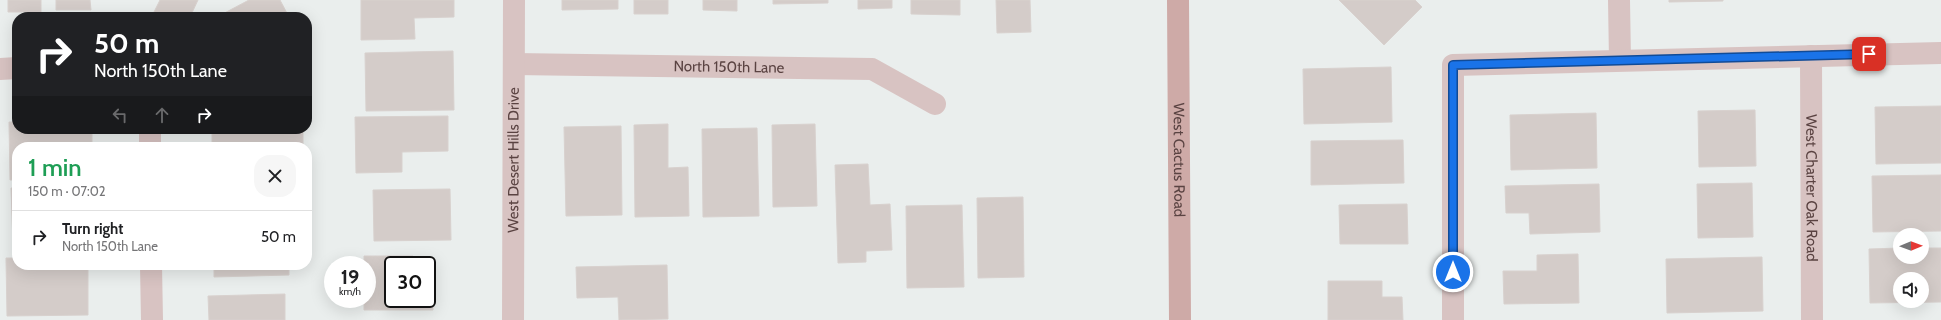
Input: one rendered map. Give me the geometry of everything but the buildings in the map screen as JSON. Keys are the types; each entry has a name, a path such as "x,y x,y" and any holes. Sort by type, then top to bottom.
{"main road":[{"name":"West Cactus Road","path":"1178,0 1180,320"}],"street":[{"name":"West Desert Hills Drive","path":"513,320 514,0"},
{"path":"1618,0 1620,60"},
{"path":"1453,320 1453,65 1941,53"},
{"name":"West Charter Oak Road","path":"1811,56 1812,320"},
{"name":"North 150th Lane","path":"514,64 872,69 936,104"},
{"path":"0,69 12,68"},
{"path":"151,270 152,320"}],"route":[{"path":"1453,272 1453,65 1869,54"}]}
